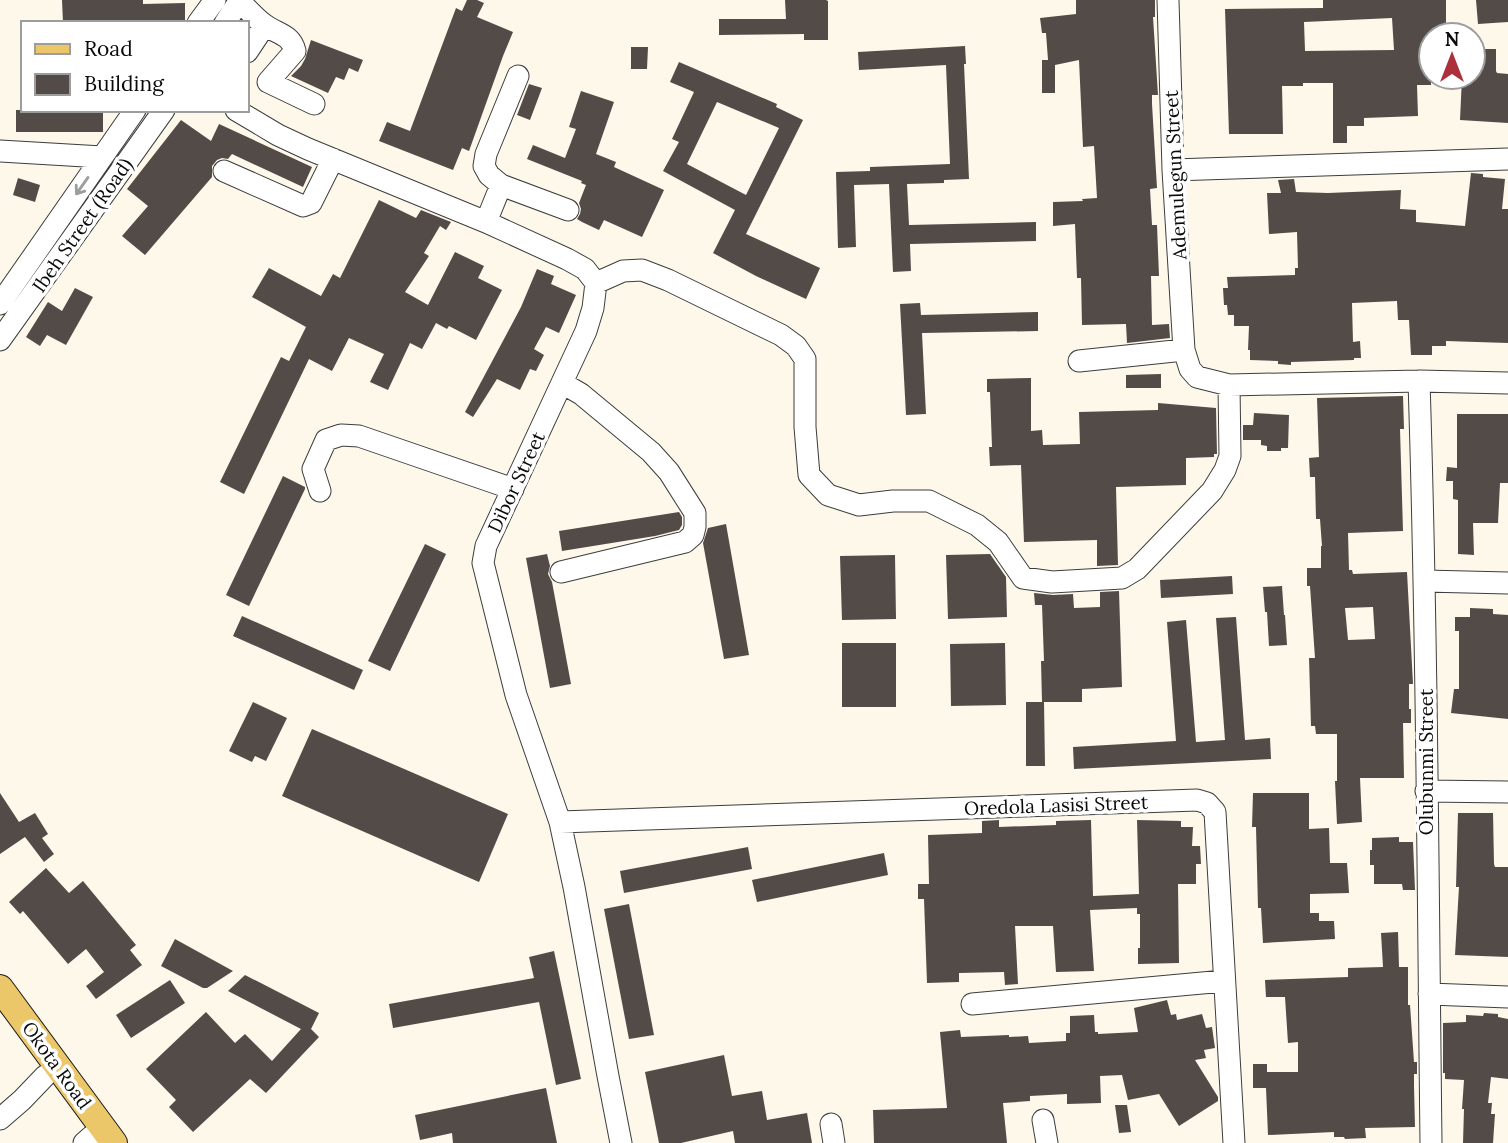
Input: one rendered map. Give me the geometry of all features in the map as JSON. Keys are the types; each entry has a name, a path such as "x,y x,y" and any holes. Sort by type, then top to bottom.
{"main road":[{"name":"Okota Road","path":"0,988 97,1141"},
{"name":"Okota Road","path":"0,1015 97,1141"}],"street":[{"path":"199,21 215,0"},
{"name":"Ademulegun Street","path":"1168,0 1173,170 1184,350"},
{"path":"226,21 240,1 265,26 293,42 295,51 264,87 314,104"},
{"path":"248,51 265,26"},
{"path":"518,76 486,154 484,166 489,175 501,185 568,210"},
{"name":"Ibeh Street (Road)","path":"0,304 134,112"},
{"name":"Ibeh Street (Road)","path":"0,340 163,112"},
{"path":"239,112 278,135 567,259 584,269 596,283 623,271 642,270 781,335 796,346 805,359 805,427 809,475 828,495 859,505 893,501 929,502 976,525 998,542 1023,578 1052,582 1122,578 1136,569 1212,491 1225,470 1230,456 1229,385"},
{"path":"0,151 102,157"},
{"path":"224,171 303,206 311,203 333,159"},
{"path":"1173,170 1508,159"},
{"path":"486,222 501,185"},
{"name":"Dibor Street","path":"596,283 593,308 586,331 486,546 483,563 516,695 560,822 621,1143"},
{"path":"1079,361 1184,350 1190,369 1197,377 1229,385 1419,381 1508,383"},
{"name":"Olubunmi Street","path":"1419,381 1425,581 1431,1143"},
{"path":"561,572 685,542 693,535 695,527 695,513 669,472 651,452 581,394 562,383"},
{"path":"320,491 313,468 326,440 341,435 359,436 513,489"},
{"path":"1425,581 1508,583"},
{"path":"1426,791 1508,792"},
{"name":"Oredola Lasisi Street","path":"560,822 1197,800 1208,803 1215,813 1234,1143"},
{"path":"972,1004 1224,981"},
{"path":"1429,994 1508,997"},
{"path":"0,1119 45,1076"},
{"path":"1044,1120 1047,1143"}],"building":[{"path":"62,0 185,3 185,20 63,21"},
{"path":"467,0 484,3 477,17 513,32 469,151 462,148 453,170 379,141 387,122 410,131 456,8 462,11"},
{"path":"785,0 828,1 828,40 804,40 804,34 719,35 719,19 786,19"},
{"path":"1076,0 1155,0 1153,17 1158,95 1152,95 1152,104 1157,188 1150,189 1152,225 1157,225 1159,276 1151,276 1152,325 1169,324 1170,338 1127,343 1126,324 1082,325 1081,278 1077,278 1075,224 1053,226 1053,202 1097,198 1094,146 1083,147 1079,60 1055,65 1055,93 1042,93 1042,60 1048,60 1046,33 1042,33 1040,18 1076,14"},
{"path":"1323,0 1446,0 1446,21 1417,21 1418,116 1364,118 1364,126 1347,126 1347,143 1333,143 1333,83 1282,86 1283,134 1229,134 1225,9 1323,8","holes":["1392,18 1394,50 1305,51 1304,22"]},
{"path":"1476,0 1508,0 1508,22 1478,21"},
{"path":"311,40 363,60 358,72 349,68 344,80 336,77 328,93 291,76 305,59"},
{"path":"965,46 969,179 907,184 909,225 1036,222 1036,241 910,244 911,271 893,272 889,184 854,185 856,247 838,248 836,172 870,171 870,167 950,164 946,65 859,70 858,52"},
{"path":"631,47 648,47 647,69 631,69"},
{"path":"1487,49 1496,49 1496,71 1508,74 1508,123 1460,120 1461,91 1487,91"},
{"path":"679,62 777,104 776,107 803,120 746,234 820,268 806,299 713,253 735,210 663,171 679,142 672,139 694,92 670,82","holes":["717,102 779,128 746,195 687,164"]},
{"path":"529,84 542,88 530,120 517,115"},
{"path":"581,91 614,102 596,154 616,162 614,167 664,190 642,237 604,220 599,230 577,219 581,209 579,203 586,185 527,159 533,145 565,158 576,129 569,127"},
{"path":"16,110 103,112 103,132 16,132"},
{"path":"181,120 211,141 219,124 312,167 303,187 232,154 228,159 217,160 212,166 212,177 145,255 122,236 148,206 127,189"},
{"path":"1471,173 1505,179 1502,209 1508,209 1508,343 1446,341 1446,346 1432,346 1432,355 1411,355 1409,320 1398,320 1397,301 1352,303 1353,342 1360,341 1361,358 1291,362 1291,365 1278,364 1278,361 1250,360 1249,326 1234,326 1234,315 1228,315 1227,305 1224,305 1223,288 1228,288 1227,277 1295,275 1295,268 1298,268 1297,232 1269,234 1267,193 1281,193 1278,180 1294,179 1296,192 1401,190 1400,209 1416,210 1416,222 1465,226"},
{"path":"18,178 40,185 35,202 13,195"},
{"path":"379,200 416,218 421,210 451,222 446,230 440,226 424,253 429,256 405,292 428,305 455,252 484,266 478,278 502,290 476,340 449,326 447,329 436,323 422,349 410,343 388,390 370,382 384,354 349,338 332,371 309,359 244,494 220,482 281,357 289,361 306,327 252,297 269,268 321,296 333,274 340,278"},
{"path":"537,269 554,276 551,284 576,295 559,333 546,327 534,349 544,355 536,371 530,369 520,390 497,379 473,417 465,412 521,307"},
{"path":"75,288 93,297 66,345 47,335 40,346 26,337 48,302 62,311"},
{"path":"920,303 921,315 1038,312 1038,331 922,333 926,414 906,415 900,304"},
{"path":"1161,374 1161,388 1126,388 1126,375"},
{"path":"1031,378 1031,431 1042,430 1043,445 1080,444 1079,412 1158,410 1158,403 1216,408 1217,454 1214,454 1214,457 1186,458 1186,485 1116,487 1118,565 1097,566 1097,540 1024,542 1021,465 990,466 989,447 992,447 987,379"},
{"path":"1403,396 1404,429 1400,429 1403,531 1348,533 1349,570 1352,570 1353,574 1407,572 1413,684 1409,684 1411,723 1403,723 1404,778 1360,778 1362,822 1337,824 1337,734 1316,734 1315,726 1311,726 1309,658 1315,658 1307,568 1321,568 1322,546 1320,519 1316,519 1315,477 1310,477 1309,458 1319,457 1317,398","holes":["1373,607 1375,639 1348,640 1345,608"]},
{"path":"1254,413 1289,415 1288,448 1267,451 1267,446 1261,445 1261,440 1243,440 1243,425 1253,425"},
{"path":"1457,414 1508,414 1508,483 1500,483 1498,523 1473,523 1474,555 1458,554 1458,500 1453,499 1453,481 1446,481 1447,467 1457,468"},
{"path":"283,476 305,489 249,606 226,595"},
{"path":"679,512 682,525 679,530 562,551 559,531"},
{"path":"726,524 749,655 724,659 703,543 708,528"},
{"path":"425,544 446,554 390,671 368,661"},
{"path":"547,554 550,566 548,574 552,582 571,684 550,688 526,558"},
{"path":"990,554 1006,577 1007,617 948,619 946,555"},
{"path":"895,555 896,619 842,620 840,556"},
{"path":"1232,576 1233,594 1161,598 1160,580"},
{"path":"1282,586 1287,645 1269,646 1263,587"},
{"path":"1119,591 1122,687 1082,689 1082,702 1042,702 1042,605 1035,605 1034,593 1073,594 1074,608 1100,607 1100,592"},
{"path":"1470,608 1493,609 1493,614 1508,615 1508,719 1451,713 1454,689 1459,689 1459,631 1455,631 1455,617 1470,617"},
{"path":"242,616 363,670 354,690 233,636"},
{"path":"1236,617 1245,740 1270,738 1271,759 1074,769 1073,747 1176,741 1167,622 1186,620 1196,742 1225,740 1216,618"},
{"path":"842,643 896,643 896,707 842,707"},
{"path":"1005,643 1006,705 951,706 950,644"},
{"path":"253,702 287,718 266,761 255,756 252,762 229,751"},
{"path":"1026,702 1044,702 1045,766 1026,766"},
{"path":"312,729 508,814 479,882 282,796"},
{"path":"0,793 19,822 35,813 48,834 42,838 54,854 44,862 25,837 0,854"},
{"path":"1253,793 1309,793 1309,829 1329,828 1330,863 1347,863 1349,893 1310,894 1310,913 1319,913 1319,921 1334,921 1335,939 1263,943 1261,908 1258,908 1256,827 1252,827"},
{"path":"1458,813 1493,813 1494,864 1495,867 1508,867 1508,957 1455,955 1459,887 1456,887"},
{"path":"999,820 999,827 1056,825 1056,821 1091,820 1093,896 1139,894 1137,820 1181,821 1181,827 1193,827 1192,846 1200,846 1201,864 1196,864 1196,884 1178,884 1179,963 1138,964 1140,914 1137,914 1137,908 1090,910 1094,971 1056,972 1053,926 1015,926 1018,984 1005,985 1004,972 959,973 959,982 927,983 924,899 918,899 918,884 929,884 928,835 982,833 982,821"},
{"path":"1399,837 1399,842 1413,842 1415,890 1403,890 1402,884 1374,884 1374,865 1370,865 1372,838"},
{"path":"748,847 752,869 624,893 620,871"},
{"path":"884,853 888,875 757,902 752,880"},
{"path":"46,868 69,893 83,881 136,945 130,950 142,965 96,999 86,986 104,972 86,949 68,964 23,911 20,914 9,902"},
{"path":"629,904 654,1035 629,1039 604,909"},
{"path":"1398,932 1399,967 1408,967 1408,1005 1414,1062 1417,1062 1417,1074 1414,1074 1415,1127 1365,1128 1366,1138 1334,1137 1334,1132 1268,1135 1266,1088 1253,1088 1253,1064 1267,1064 1267,1072 1298,1072 1298,1042 1288,1043 1285,997 1266,997 1265,980 1348,977 1348,968 1383,967 1381,933"},
{"path":"175,939 233,971 203,988 161,966"},
{"path":"554,951 581,1079 556,1085 539,1002 393,1028 389,1004 534,978 529,957"},
{"path":"245,975 319,1013 311,1029 319,1037 266,1093 250,1079 193,1132 169,1107 176,1100 146,1069 206,1012 235,1043 245,1034 272,1061 301,1029 228,991"},
{"path":"170,980 185,1003 131,1038 116,1015"},
{"path":"1167,1000 1171,1015 1176,1014 1177,1020 1202,1014 1206,1028 1212,1027 1215,1048 1204,1050 1206,1058 1195,1060 1218,1101 1179,1126 1159,1094 1128,1100 1122,1075 1100,1076 1101,1103 1067,1104 1067,1094 1030,1096 1030,1101 1003,1103 1007,1143 874,1143 873,1110 947,1108 940,1032 960,1030 961,1037 1028,1036 1029,1043 1066,1041 1066,1033 1070,1033 1070,1016 1094,1015 1095,1032 1098,1034 1138,1032 1134,1008"},
{"path":"1484,1013 1498,1014 1498,1017 1508,1019 1508,1079 1491,1077 1488,1103 1492,1103 1491,1114 1495,1114 1493,1143 1463,1143 1464,1080 1445,1079 1443,1023 1466,1022 1466,1015 1483,1016"},
{"path":"724,1055 732,1096 762,1091 767,1120 807,1113 812,1143 735,1143 733,1131 681,1143 659,1143 645,1072"},
{"path":"546,1088 557,1143 453,1143 452,1133 420,1140 415,1115"},
{"path":"1115,1105 1127,1105 1131,1132 1119,1133"}]}
